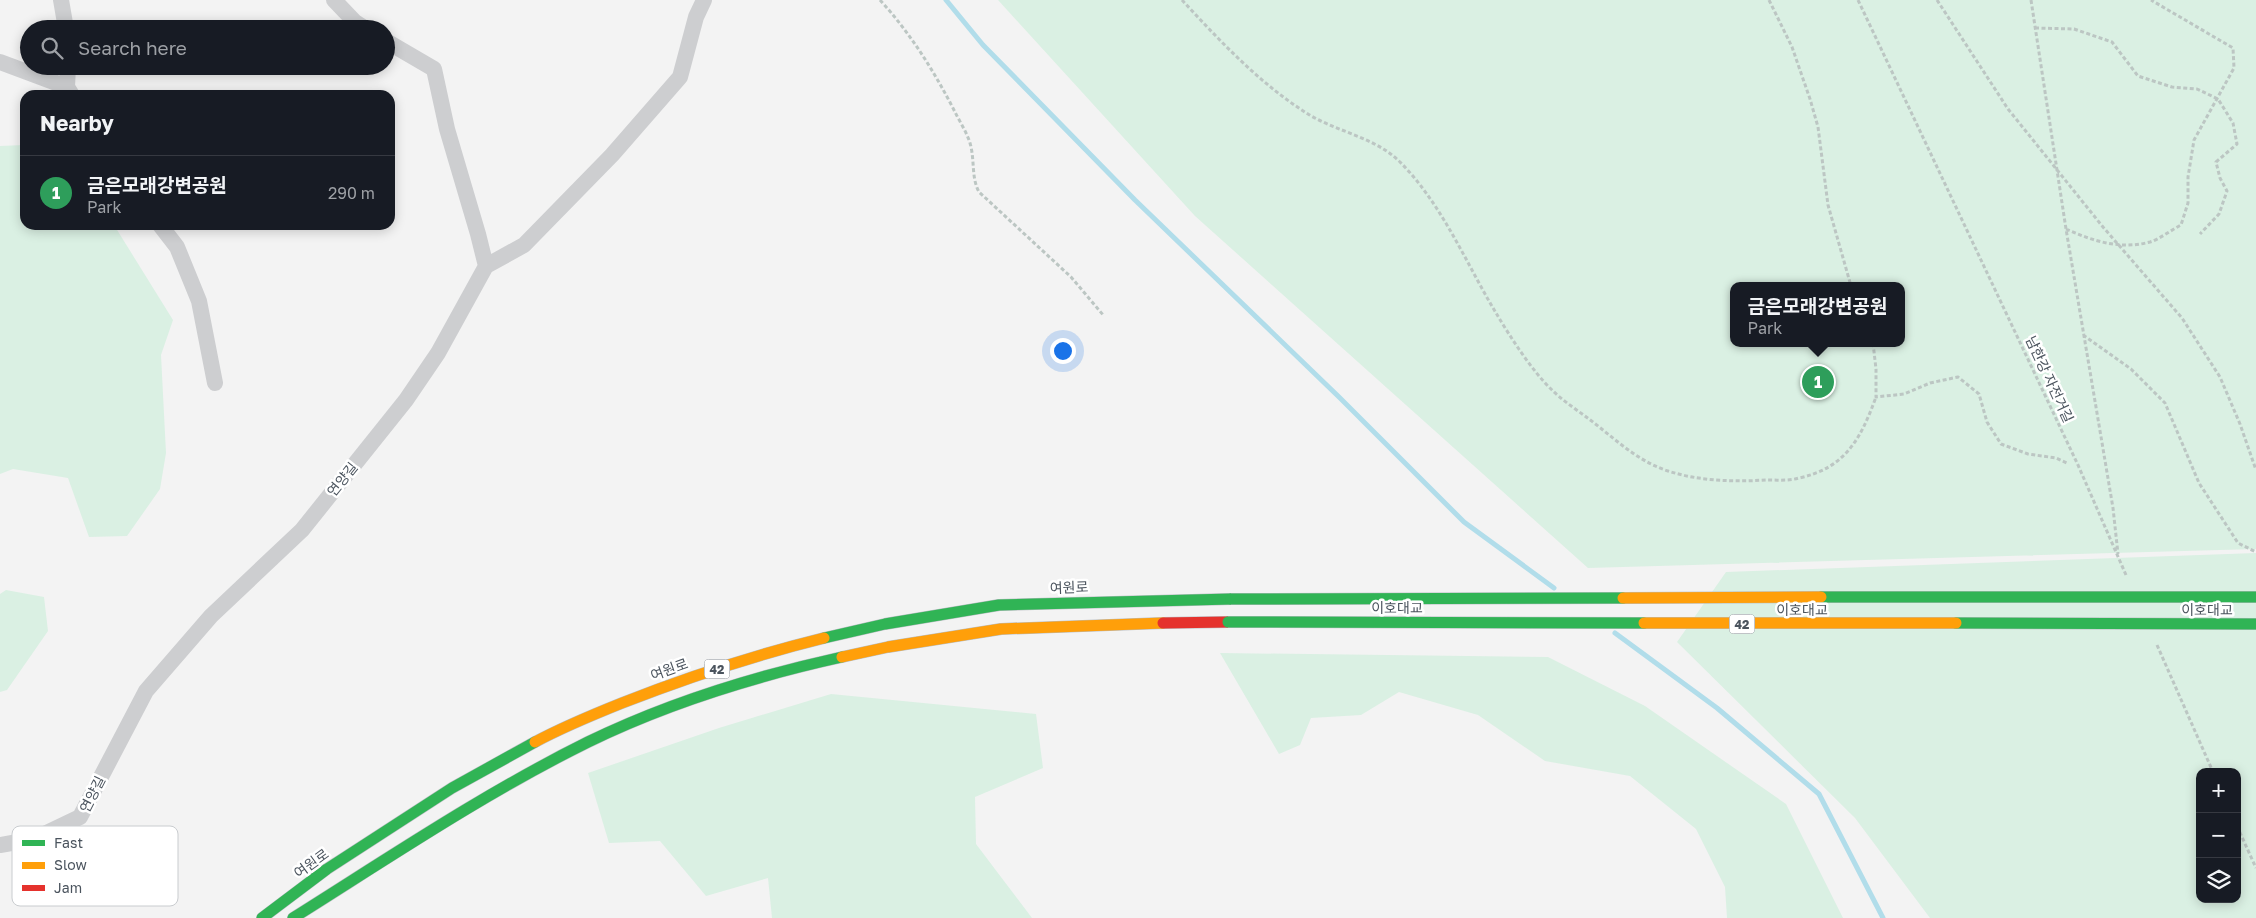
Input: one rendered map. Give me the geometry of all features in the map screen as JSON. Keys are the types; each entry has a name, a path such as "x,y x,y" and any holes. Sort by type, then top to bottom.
{"highway":[{"name":"이호대교","path":"1231,599 2256,597"},
{"name":"여원로","path":"262,918 327,869 452,788 560,728 675,682 784,648 885,624 999,605 1231,599"},
{"name":"이호대교","path":"292,918 462,811 589,742 672,707 787,669 888,647 1001,629 1136,623 1228,622 2256,624"}],"street":[{"path":"61,0 64,20"},
{"path":"334,0 353,20"},
{"path":"395,46 434,69 447,129 486,266 524,245 612,155 680,77 696,17 704,0"},
{"path":"0,62 20,70"},
{"path":"31,75 68,90"},
{"path":"69,75 70,90"},
{"path":"164,230 177,247 199,301 215,383"},
{"name":"연양길","path":"61,826 80,817 146,691 212,616 308,522 406,400 433,361 486,266"}],"path":[{"path":"880,0 905,29 941,85 970,143 975,184 979,192 1070,277 1104,316"},
{"path":"1182,0 1264,82 1284,97 1309,115 1384,150 1399,161 1422,188 1440,214 1498,316 1551,390 1641,460 1668,471 1710,480 1744,481 1798,478 1823,470 1844,456 1861,434 1876,397 1873,347"},
{"path":"1769,0 1792,47 1810,99 1818,128 1828,205 1850,282"},
{"name":"남한강 자전거길","path":"1858,0 2078,465 2127,578"},
{"path":"1937,0 2008,109 2182,318 2220,376 2240,424 2256,470"},
{"path":"2030,0 2083,335 2113,508 2119,560"},
{"path":"2066,230 2090,239 2121,246 2151,242 2181,225 2188,203 2188,178 2194,140 2234,68 2233,48 2151,0"},
{"path":"2035,28 2074,29 2112,42 2138,76 2172,87 2197,89 2218,99 2232,123 2237,144 2216,162 2220,178 2227,191 2219,214 2200,234"},
{"path":"2083,335 2131,369 2165,403 2199,484 2238,543 2256,552"},
{"path":"1876,397 1904,394 1930,384 1958,377 1980,394 1987,422 2001,444 2028,454 2056,458 2067,463"},
{"path":"2154,639 2211,768"},
{"path":"2241,835 2256,868"}],"green space":[{"path":"998,0 2256,0 2256,549 1588,568 1195,216"},
{"path":"20,145 20,230 117,230 173,320 161,355 166,453 160,489 127,536 89,537 68,478 13,469 0,474 0,146"},
{"path":"2256,553 2256,918 1930,918 1855,818 1677,642 1726,572"},
{"path":"6,590 44,597 48,631 7,690 0,692 0,594"},
{"path":"1220,653 1548,657 1645,706 1786,804 1843,918 1727,918 1725,887 1696,829 1630,776 1545,761 1478,715 1399,692 1361,715 1311,718 1300,745 1279,754"},
{"path":"831,694 1036,714 1043,768 975,797 976,844 1032,918 772,918 768,878 706,896 660,841 609,843 588,773 719,728"}],"waterway":[{"path":"946,0 983,45 1135,200 1339,397 1464,522 1554,588"},
{"path":"1615,633 1717,708 1819,794 1883,918"}],"traffic: fast":[{"path":"1821,597 2256,597"},
{"path":"1231,599 1623,598"},
{"path":"824,638 885,624 999,605 1231,599"},
{"path":"1228,622 1644,623"},
{"path":"1956,623 2256,624"},
{"path":"293,918 475,804 588,742 649,715 713,692 777,673 842,657"},
{"path":"262,918 327,869 452,788 535,742"}],"traffic: slow":[{"path":"1623,598 1821,597"},
{"path":"842,657 888,647 1001,629 1163,623"},
{"path":"1644,623 1956,623"},
{"path":"535,742 622,703 672,684 747,659 824,638"}],"traffic: jam":[{"path":"1163,623 1228,622"}],"place":[{"name":"금은모래강변공원","path":"1818,382"}]}
